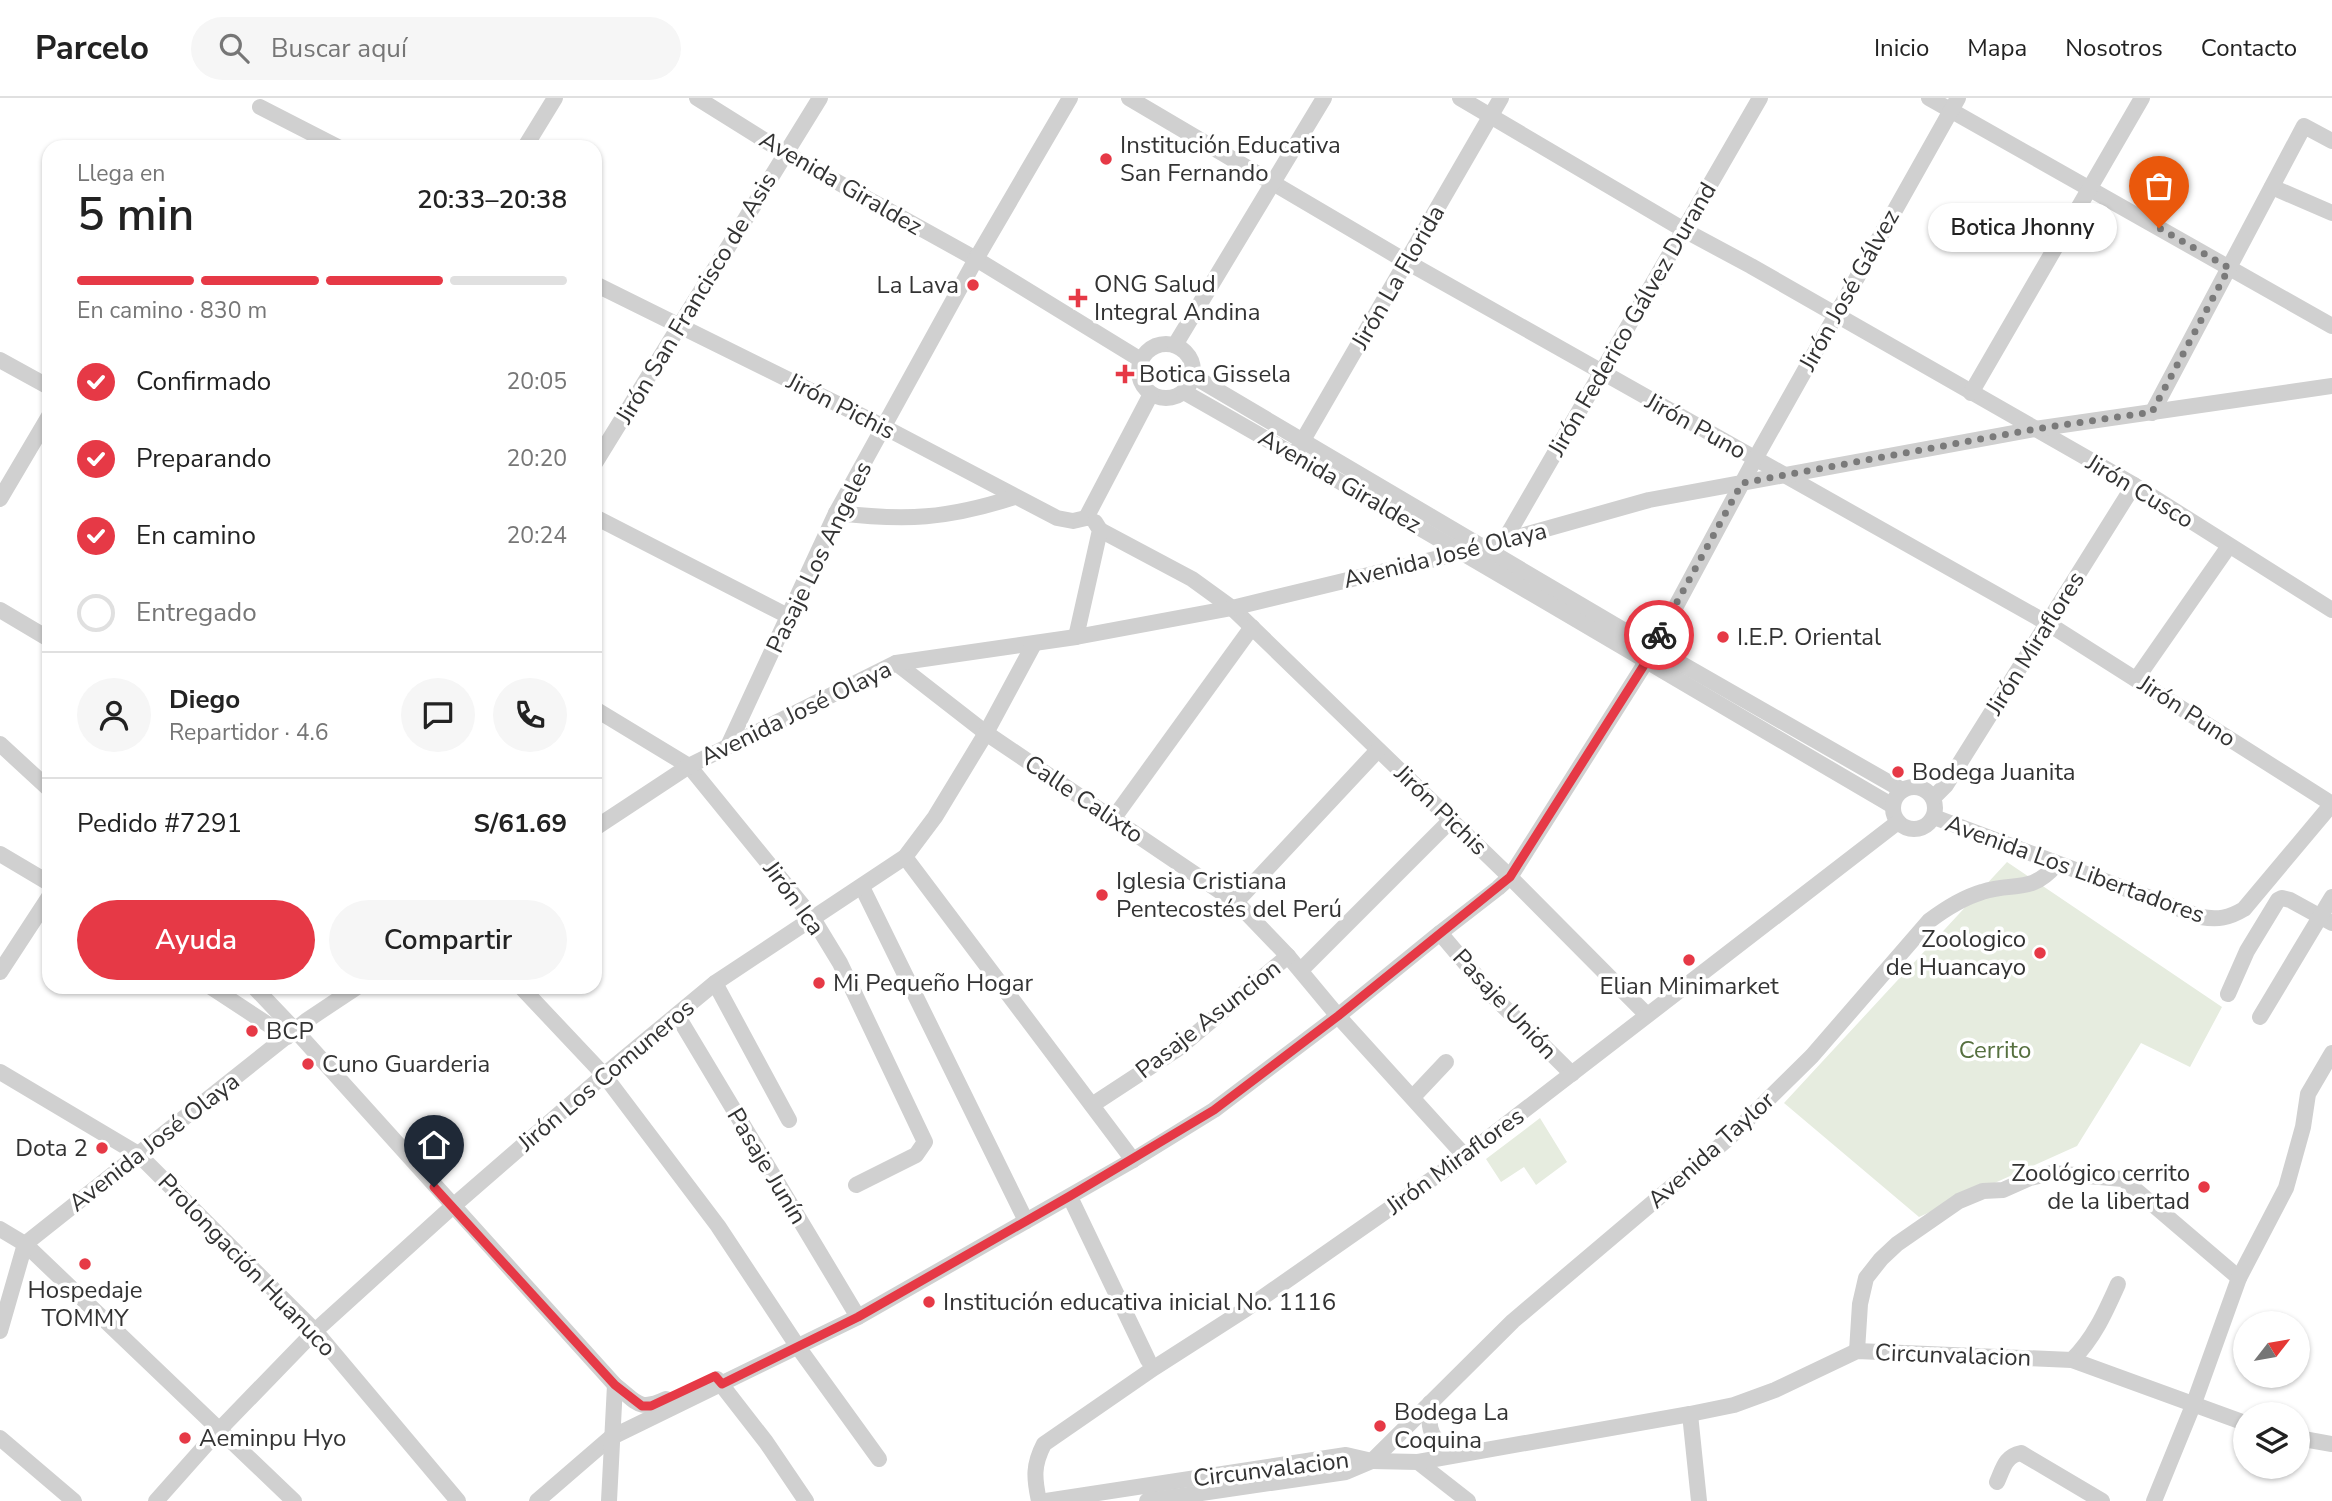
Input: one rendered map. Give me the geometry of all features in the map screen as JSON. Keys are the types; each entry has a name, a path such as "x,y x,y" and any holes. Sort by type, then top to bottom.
{"street":[{"path":"529,140 555,98"},
{"name":"Avenida Giraldez","path":"697,98 785,153 976,259 1136,357"},
{"name":"Jirón San Francisco de Asis","path":"602,452 820,98"},
{"name":"Pasaje Los Angeles","path":"728,746 836,513 976,259 1070,98"},
{"name":"Jirón Puno","path":"1129,98 1407,262 2047,623 2332,804"},
{"path":"1175,345 1324,98"},
{"name":"Jirón Cusco","path":"1460,98 1684,230 2134,485 2332,610"},
{"name":"Jirón La Florida","path":"1299,447 1501,98"},
{"name":"Jirón Federico Gálvez Durand","path":"1504,541 1760,98"},
{"path":"1930,98 1954,104 2089,189 2332,326"},
{"path":"1972,393 2141,98"},
{"name":"Jirón José Gálvez","path":"537,1501 610,1438 858,1317 1133,1160 1214,1110 1338,1016 1510,877 1646,662 1835,314 1954,104"},
{"path":"260,107 324,140"},
{"path":"2152,412 2304,126 2332,141"},
{"path":"2272,187 2332,213"},
{"name":"Jirón Pichis","path":"602,287 884,427 1065,521 1080,521 1086,518 1097,524 1100,530 1192,579 1252,627 1510,877 1647,1015"},
{"path":"1175,345 1191,359 1193,376 1184,392 1168,398 1151,394 1140,380 1136,357 1155,346 1175,345"},
{"path":"0,360 42,383"},
{"name":"Avenida Giraldez","path":"1193,376 1464,552 1896,814"},
{"name":"Avenida José Olaya","path":"602,823 689,766 896,663 1034,644 1231,608 1464,552 1649,500 2035,429 2332,386"},
{"name":"Avenida Giraldez","path":"1184,392 1299,447 1482,545 1652,647 1902,790"},
{"path":"1086,518 1151,394"},
{"path":"0,499 42,428"},
{"name":"Jirón Miraflores","path":"1933,798 1946,785 2134,485"},
{"path":"836,513 889,519 917,518 980,508 1014,496"},
{"path":"602,521 788,617"},
{"path":"1076,637 1100,530"},
{"path":"2137,678 2229,546"},
{"path":"0,610 42,635"},
{"path":"1113,819 1252,627"},
{"name":"Jirón Los Comuneros","path":"156,1501 220,1429 315,1331 604,1075 715,983 905,857 935,817 986,733 1034,644"},
{"name":"Calle Calixto","path":"896,663 986,733 1236,902 1301,970 1338,1016 1465,1156"},
{"name":"Jirón Ica","path":"602,713 689,766 812,917 839,963 925,1142 916,1155 856,1185"},
{"path":"0,744 42,783"},
{"path":"1236,902 1378,750"},
{"path":"1920,787 1933,798 1936,808 1934,817 1925,827 1916,830 1906,828 1896,814 1897,796 1902,790 1920,787"},
{"name":"Avenida Los Libertadores","path":"1934,817 2201,917 2226,918 2244,909 2332,804"},
{"name":"Jirón Miraflores","path":"1039,1501 1035,1481 1036,1459 1044,1444 1246,1309 1465,1156 1647,1015 1896,814"},
{"path":"1301,970 1451,820"},
{"path":"0,854 42,879"},
{"path":"905,857 1133,1160"},
{"name":"Avenida Taylor","path":"1372,1461 1513,1321 1729,1138 1812,1056 1929,921 1950,906 1983,891 2033,884 2044,878 2056,864"},
{"path":"862,887 1026,1221"},
{"path":"2260,1017 2326,920 2332,897"},
{"path":"2228,994 2247,951 2278,900 2290,900 2326,920"},
{"path":"0,972 42,908"},
{"name":"Pasaje Unión","path":"1440,933 1494,997 1572,1074"},
{"name":"Pasaje Asuncion","path":"1092,1105 1179,1048 1288,956"},
{"path":"715,983 789,1119"},
{"path":"223,994 291,1033"},
{"path":"260,994 291,1033 615,1385 647,1407 715,1376 766,1442 806,1501"},
{"name":"Avenida José Olaya","path":"25,1244 291,1033 347,994"},
{"path":"528,994 604,1075 719,1226 798,1347 879,1459"},
{"name":"Pasaje Junín","path":"677,1015 858,1317"},
{"path":"1413,1097 1446,1062"},
{"path":"2154,1501 2194,1403 2239,1278 2286,1188 2303,1127 2308,1094 2329,1064"},
{"name":"Prolongación Huanuco","path":"0,1072 138,1154 315,1331 458,1501"},
{"path":"1857,1352 1860,1304 1866,1278 1881,1259 1959,1201 1983,1191 2003,1190 2030,1178 2052,1173 2123,1179 2239,1278"},
{"path":"1070,1196 1148,1360"},
{"path":"0,1229 25,1244 294,1501"},
{"path":"0,1331 25,1244"},
{"path":"2072,1360 2087,1345 2098,1327 2118,1284"},
{"name":"Circunvalacion","path":"1045,1501 1346,1455 1372,1461 1418,1462 1690,1414 1734,1405 1775,1390 1857,1352 2072,1360 2233,1418"},
{"path":"609,1501 610,1438 615,1385"},
{"path":"1430,1403 1428,1421 1431,1433 1438,1444 1455,1455"},
{"path":"1690,1414 1699,1501"},
{"path":"0,1438 74,1501"},
{"path":"2310,1440 2332,1444"},
{"path":"1997,1482 2006,1461 2012,1455 2021,1453 2102,1501"},
{"name":"Circunvalacion","path":"1147,1501 1346,1472 1372,1461"},
{"path":"1418,1462 1468,1501"}],"green space":[{"name":"Cerrito","path":"2007,862 2222,1007 2190,1067 2141,1043 2077,1146 1919,1217 1784,1103"},
{"path":"1540,1118 1567,1162 1536,1185 1524,1167 1501,1182 1486,1159"}],"way so far":[{"path":"1659,635 1742,483 2035,429 2152,412 2229,268 2159,228"}],"place":[{"name":"Institución Educativa San Fernando","path":"1106,159"},
{"name":"Botica Jhonny","path":"2159,228"},
{"name":"La Lava","path":"973,285"},
{"name":"ONG Salud Integral Andina","path":"1078,298"},
{"name":"Botica Gissela","path":"1125,374"},
{"name":"I.E.P. Oriental","path":"1723,637"},
{"name":"Bodega Juanita","path":"1898,772"},
{"name":"Iglesia Cristiana Pentecostés del Perú","path":"1102,895"},
{"name":"Zoologico de Huancayo","path":"2040,953"},
{"name":"Elian Minimarket","path":"1689,960"},
{"name":"Mi Pequeño Hogar","path":"819,983"},
{"name":"BCP","path":"252,1031"},
{"name":"Cuno Guarderia","path":"308,1064"},
{"name":"Dota 2","path":"102,1148"},
{"name":"Zoológico cerrito de la libertad","path":"2204,1187"},
{"name":"Hospedaje TOMMY","path":"85,1264"},
{"name":"Institución educativa inicial No. 1116","path":"929,1302"},
{"name":"Bodega La Coquina","path":"1380,1426"},
{"name":"Aeminpu Hyo","path":"185,1438"}],"route":[{"path":"434,1187 615,1385 642,1406 651,1406 715,1376 722,1384 858,1317 1133,1160 1214,1110 1319,1031 1498,888 1510,877 1646,662 1659,635"}]}
